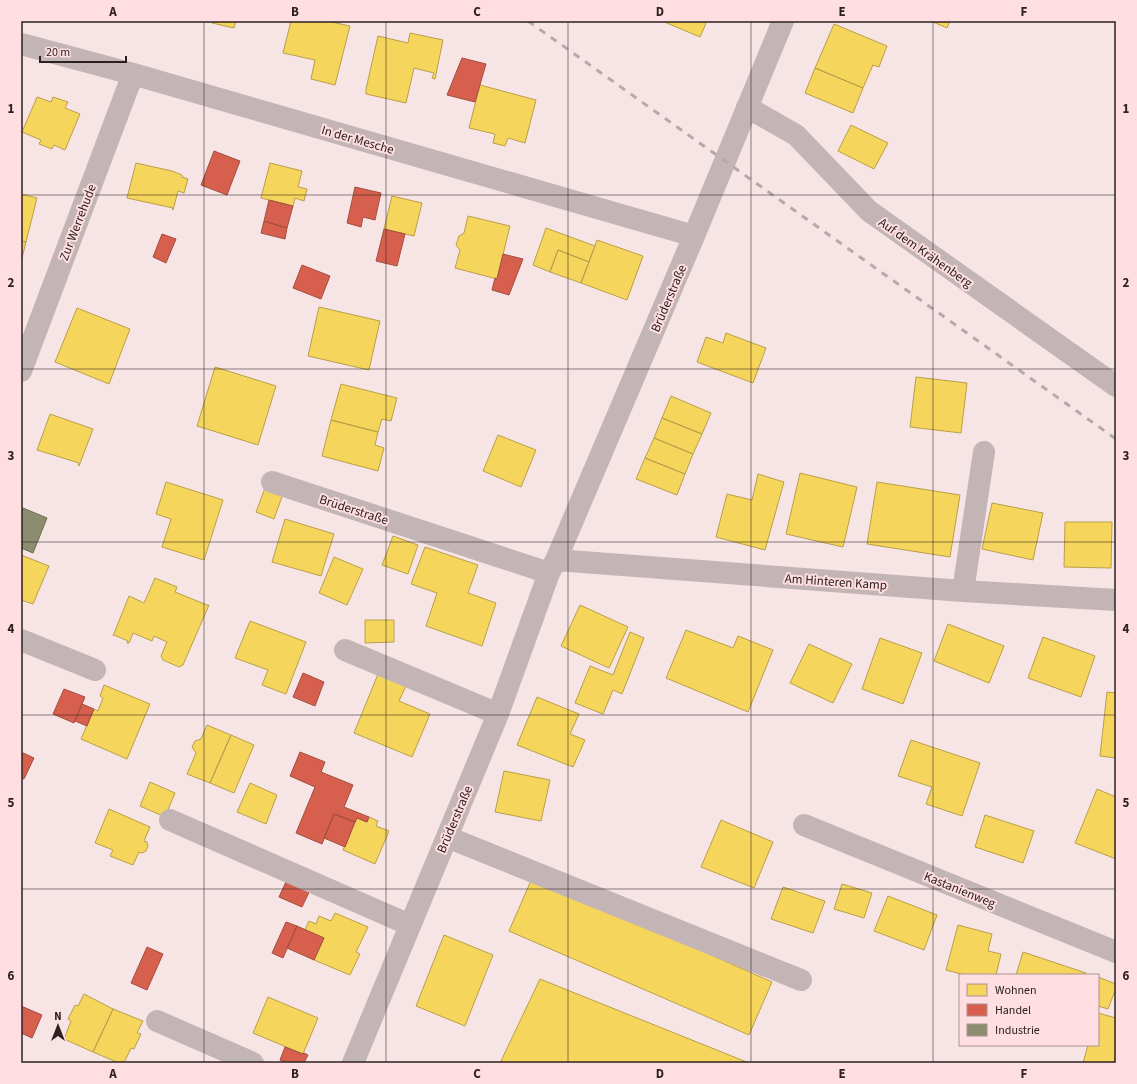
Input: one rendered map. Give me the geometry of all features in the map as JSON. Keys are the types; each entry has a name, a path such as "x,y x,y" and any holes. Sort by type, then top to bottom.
{"street":[{"name":"Brüderstraße","path":"353,1063 498,714 553,567 694,236 783,21"},
{"name":"In der Mesche","path":"21,44 133,74 694,236"},
{"name":"Zur Werrehude","path":"21,371 133,74"},
{"name":"Auf dem Krähenberg","path":"747,107 796,135 869,211 1116,386"},
{"path":"963,591 984,452"},
{"name":"Brüderstraße","path":"272,482 553,567"},
{"name":"Am Hinteren Kamp","path":"553,567 1116,600"},
{"path":"21,640 94,670"},
{"path":"345,650 498,714"},
{"path":"170,820 410,925"},
{"name":"Kastanienweg","path":"804,825 1116,952"},
{"path":"447,837 801,980"},
{"path":"157,1021 253,1063"}],"building: Wohnen":[{"path":"212,21 236,21 234,28 212,23"},
{"path":"291,21 327,21 350,26 335,85 311,79 315,60 283,53"},
{"path":"662,21 707,21 700,37"},
{"path":"950,21 947,28 933,22"},
{"path":"834,24 887,46 879,67 873,65 863,88 815,68"},
{"path":"410,33 443,40 435,79 432,78 434,73 414,68 406,103 366,94 378,36 408,43"},
{"path":"815,68 863,88 853,113 805,93"},
{"path":"480,85 536,100 525,143 508,138 505,146 493,143 495,134 469,128"},
{"path":"37,97 51,102 53,97 68,102 65,108 80,114 65,150 54,145 52,149 39,144 41,140 22,132"},
{"path":"851,125 888,143 874,169 838,151"},
{"path":"136,163 172,171 188,179 184,193 178,191 173,210 173,208 127,198"},
{"path":"270,163 302,171 298,187 307,189 304,201 295,198 293,206 261,198"},
{"path":"21,194 37,198 26,242 21,241"},
{"path":"392,196 422,203 414,236 384,229"},
{"path":"468,216 510,226 497,279 455,268 460,250 456,245 459,236 464,233"},
{"path":"546,228 595,246 589,262 558,250 550,272 533,265"},
{"path":"597,240 643,256 627,300 581,283"},
{"path":"21,241 26,242 21,262"},
{"path":"558,250 589,262 581,283 550,272"},
{"path":"319,307 380,321 369,370 308,356"},
{"path":"77,308 130,329 109,384 55,362"},
{"path":"726,333 766,348 753,383 697,362 706,337 723,343"},
{"path":"215,367 276,386 258,445 197,426"},
{"path":"916,377 967,383 961,433 910,427"},
{"path":"341,384 397,398 391,421 382,419 378,432 331,420"},
{"path":"671,396 711,413 702,434 662,418"},
{"path":"50,414 93,429 79,466 79,463 37,450"},
{"path":"662,418 702,434 693,454 654,438"},
{"path":"331,420 378,432 375,445 384,448 378,471 322,456"},
{"path":"498,435 536,450 521,487 483,471"},
{"path":"654,438 693,454 685,474 645,458"},
{"path":"645,458 685,474 677,495 636,479"},
{"path":"800,473 857,487 843,547 786,534"},
{"path":"758,474 784,482 765,550 716,537 727,494 752,500"},
{"path":"166,482 223,500 204,560 162,547 171,519 156,514"},
{"path":"877,482 960,495 950,557 867,544"},
{"path":"265,488 283,494 274,519 256,512"},
{"path":"992,503 1043,513 1033,560 982,549"},
{"path":"285,519 334,534 321,576 272,562"},
{"path":"1065,522 1112,522 1111,568 1064,567"},
{"path":"393,536 418,545 408,574 382,565"},
{"path":"425,547 478,565 468,593 496,603 482,646 426,626 437,593 411,584"},
{"path":"21,555 49,566 33,604 21,600"},
{"path":"334,557 363,569 347,605 319,593"},
{"path":"155,578 177,587 175,592 209,605 183,665 179,667 163,660 161,656 167,642 154,636 152,641 133,633 129,643 127,643 128,641 114,635 113,636 129,596 144,603"},
{"path":"580,605 628,627 609,668 561,646"},
{"path":"365,620 394,620 394,642 365,643"},
{"path":"250,621 306,642 286,694 262,685 268,670 235,658"},
{"path":"948,624 1004,646 989,683 934,661"},
{"path":"686,630 733,648 738,636 773,650 748,712 666,678"},
{"path":"630,632 644,638 622,694 613,690 603,714 575,703 590,666 613,675"},
{"path":"1043,637 1095,656 1081,697 1028,678"},
{"path":"880,638 922,653 903,704 862,689"},
{"path":"809,644 852,664 833,703 790,683"},
{"path":"378,674 406,686 399,701 430,714 412,757 354,733"},
{"path":"104,685 150,704 127,759 81,739 94,709 98,711 103,698 100,696"},
{"path":"1107,692 1116,693 1116,758 1100,756"},
{"path":"537,697 579,714 570,734 585,740 573,767 517,745"},
{"path":"207,725 231,735 210,783 187,774 196,753 192,747 195,741 201,739"},
{"path":"231,735 254,745 234,793 210,783"},
{"path":"911,740 980,763 962,816 926,804 932,787 898,776"},
{"path":"504,771 550,780 541,821 495,812"},
{"path":"150,782 175,793 165,817 140,806"},
{"path":"250,783 277,795 266,824 237,812"},
{"path":"1097,789 1116,797 1116,859 1075,843"},
{"path":"109,809 150,827 144,841 147,842 148,846 146,851 142,853 139,852 133,865 110,856 113,850 95,843"},
{"path":"985,815 1034,831 1023,863 975,847"},
{"path":"369,817 378,821 376,826 389,831 375,864 343,850 357,818 367,822"},
{"path":"721,820 773,842 754,888 701,867"},
{"path":"533,876 772,982 749,1035 509,931"},
{"path":"842,884 872,893 864,918 834,909"},
{"path":"783,887 825,901 813,933 771,919"},
{"path":"888,896 937,915 924,950 874,931"},
{"path":"335,913 368,927 356,952 360,954 350,975 314,960 324,938 305,930 309,921 316,924 319,916 331,921"},
{"path":"958,925 992,934 988,951 1001,954 996,974 961,974 946,970"},
{"path":"444,935 493,955 465,1026 416,1006"},
{"path":"1023,952 1086,973 1086,974 1016,974"},
{"path":"1099,977 1116,984 1116,988 1108,1009 1099,1006"},
{"path":"540,979 749,1063 500,1063"},
{"path":"84,994 113,1009 93,1052 64,1039 71,1021 68,1019 75,1005 78,1006"},
{"path":"268,997 318,1018 303,1054 253,1033"},
{"path":"113,1009 143,1021 137,1033 141,1034 134,1049 131,1048 124,1063 119,1063 93,1052"},
{"path":"1099,1013 1116,1018 1116,1063 1083,1063 1088,1046 1099,1046"}],"building: Handel":[{"path":"462,58 486,64 475,102 447,95"},
{"path":"214,151 240,161 227,195 201,185"},
{"path":"355,187 381,193 375,220 363,217 361,227 347,223"},
{"path":"269,200 293,206 287,228 264,221"},
{"path":"264,221 287,228 285,239 261,233"},
{"path":"384,229 405,234 397,266 376,261"},
{"path":"162,234 176,239 166,263 153,257"},
{"path":"503,254 523,259 509,295 492,290 495,278 497,279"},
{"path":"302,265 330,276 321,299 293,288"},
{"path":"303,673 324,682 315,706 293,697"},
{"path":"64,689 85,697 74,723 53,714"},
{"path":"82,704 94,709 87,726 75,721"},
{"path":"21,752 34,758 24,779 21,778"},
{"path":"300,752 325,762 321,772 353,785 344,807 369,817 367,822 357,818 355,822 334,814 322,844 296,833 315,787 290,776"},
{"path":"334,814 355,822 345,847 324,838"},
{"path":"290,873 313,884 302,907 279,897"},
{"path":"286,922 297,926 283,958 272,953"},
{"path":"297,926 324,938 314,960 287,948"},
{"path":"147,947 163,954 147,990 131,983"},
{"path":"21,1006 42,1015 32,1038 21,1033"},
{"path":"285,1047 308,1055 304,1063 288,1063 280,1060"}],"building: Industrie":[{"path":"23,508 47,518 33,553 21,548 21,513"}],"railway":[{"path":"528,21 1116,439"}]}
